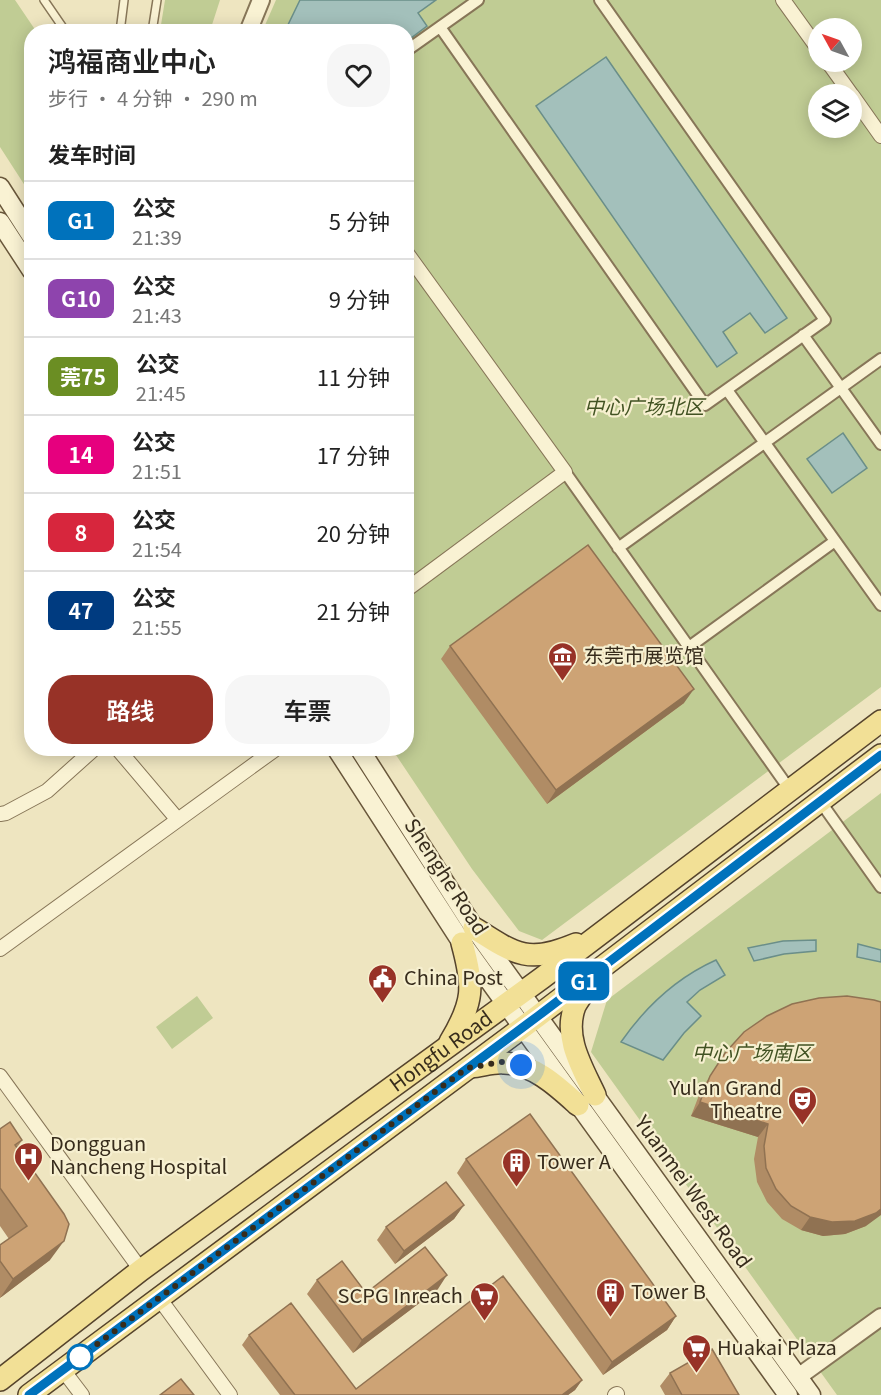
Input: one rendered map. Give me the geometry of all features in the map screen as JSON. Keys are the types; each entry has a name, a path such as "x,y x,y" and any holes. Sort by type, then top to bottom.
{"main road":[{"path":"0,187 24,224"},
{"path":"0,222 24,259"},
{"name":"Hongfu Road","path":"0,1380 141,1270 514,999 881,722"},
{"name":"Hongfu Road","path":"29,1395 530,1021 881,755"},
{"name":"Shenghe Road","path":"342,756 530,1021"},
{"name":"Shenghe Road","path":"364,756 468,936"},
{"path":"447,1048 467,1010 471,990 468,936 525,955 552,954 599,935"},
{"path":"587,1100 570,1035 575,1006 593,981 619,954"},
{"name":"Yuanmei West Road","path":"530,1021 587,1100 811,1395"},
{"path":"467,1068 502,1062 521,1065 587,1100"},
{"name":"Yuanmei West Road","path":"587,1100 788,1395"}],"street":[{"path":"251,24 261,0"},
{"path":"414,45 478,0"},
{"path":"440,27 705,405 825,320 600,0"},
{"path":"783,0 808,35"},
{"path":"862,109 881,136"},
{"path":"414,263 790,790"},
{"path":"803,335 881,444"},
{"path":"618,548 881,359"},
{"path":"727,390 881,605"},
{"path":"414,585 565,472"},
{"path":"689,647 835,541"},
{"path":"0,814 46,791 86,756"},
{"path":"124,756 178,820"},
{"path":"0,949 266,756"},
{"path":"820,801 881,887"},
{"path":"0,1076 141,1270"},
{"path":"159,1298 230,1395"},
{"path":"798,1377 881,1317"},
{"path":"63,1370 82,1395"}],"lane":[{"path":"44,0 60,24"},
{"path":"121,24 124,0"},
{"path":"153,24 157,0"}],"green space":[{"path":"0,0 15,0 31,24 24,24 24,184 0,147"},
{"path":"165,0 220,0 212,24 161,24"},
{"name":"中心广场北区","path":"276,0 881,0 881,687 542,940 519,931 472,869 397,756 414,756 414,24 266,24"},
{"name":"中心广场南区","path":"881,793 881,1395 837,1395 591,1052 607,1000"},
{"path":"197,996 213,1018 172,1049 156,1027"}],"water":[{"path":"300,0 436,0 418,13 427,26 414,36 414,24 288,24"},
{"path":"606,57 787,318 765,333 750,313 723,332 737,353 717,367 536,106"},
{"path":"843,433 867,468 832,493 807,459"},
{"path":"816,940 816,951 784,954 754,961 748,948 783,941"},
{"path":"858,944 881,950 881,962 857,957"},
{"path":"716,960 725,975 700,990 687,1002 701,1016 663,1060 621,1042 663,994 688,975"}],"building":[{"name":"东莞市展览馆","path":"588,545 694,689 556,790 450,646"},
{"name":"Yulan Grand Theatre","path":"847,996 881,1002 881,1209 855,1221 832,1222 810,1217 791,1206 776,1189 766,1168 764,1146 768,1124 700,1102 710,1076 725,1053 744,1032 767,1016 792,1004 819,998"},
{"path":"530,1114 676,1316 612,1362 466,1159"},
{"path":"10,1122 22,1140 15,1145 69,1224 64,1241 13,1279 0,1261 0,1245 27,1226 0,1188 0,1129"},
{"path":"446,1182 464,1205 404,1251 386,1227"},
{"path":"425,1247 447,1275 362,1340 317,1280 342,1261 366,1293"},
{"name":"SCPG Inreach","path":"503,1276 582,1380 562,1395 295,1395 249,1335 291,1303 356,1389"},
{"path":"712,1349 739,1395 682,1395 670,1373"},
{"path":"181,1379 194,1395 160,1395"}],"bus line":[{"name":"G1","path":"29,1395 538,1016 881,755"}],"place":[{"name":"东莞市展览馆","path":"563,682"},
{"name":"China Post","path":"383,1004"},
{"name":"Yulan Grand Theatre","path":"803,1126"},
{"name":"Dongguan Nancheng Hospital","path":"29,1182"},
{"name":"Tower A","path":"516,1188"},
{"name":"Tower B","path":"610,1318"},
{"name":"SCPG Inreach","path":"484,1322"},
{"name":"Huakai Plaza","path":"696,1374"}],"route":[{"path":"80,1357 467,1068 502,1062 521,1065"}]}
